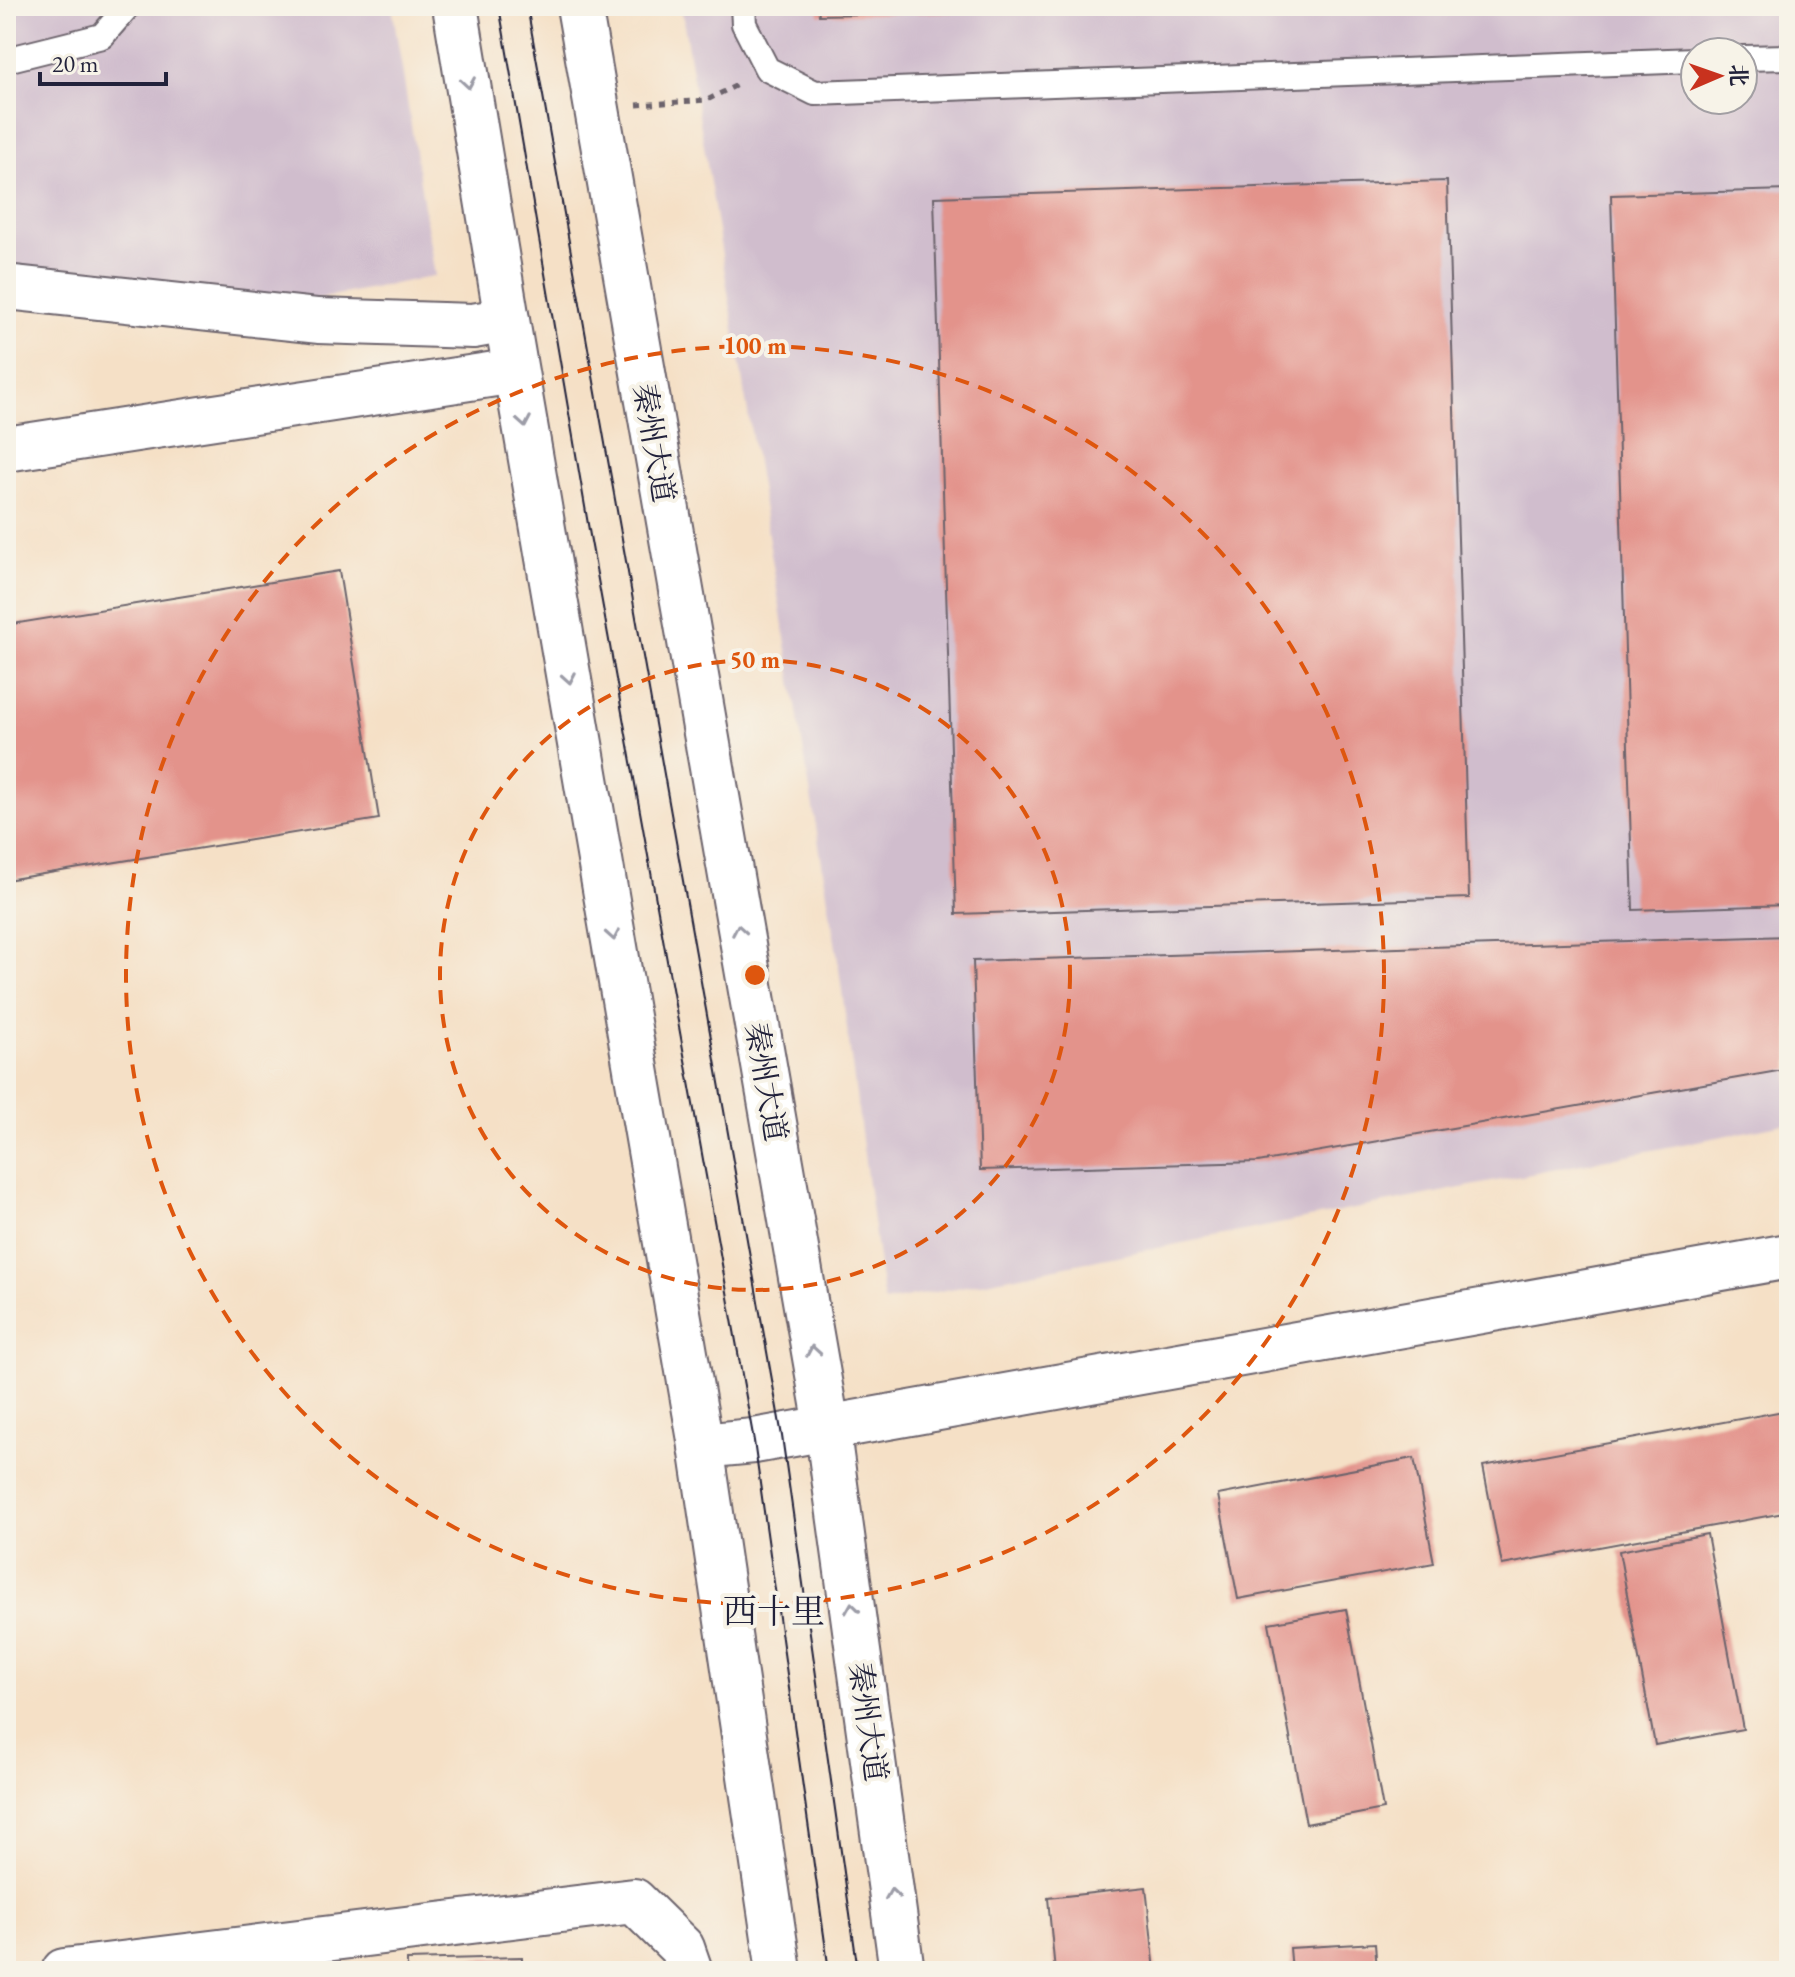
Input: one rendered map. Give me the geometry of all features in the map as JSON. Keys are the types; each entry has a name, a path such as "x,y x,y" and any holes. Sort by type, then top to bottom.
{"main road":[{"path":"455,6 701,1446 779,1971"},
{"name":"秦州大道","path":"579,6 827,1426 902,1971"},
{"path":"6,287 318,321 473,326 507,320"},
{"path":"6,449 515,371"},
{"path":"701,1446 754,1441 1789,1256"},
{"path":"64,1971 634,1901 682,1948 690,1971"}],"lane":[{"path":"6,60 102,36 128,6"},
{"path":"743,6 744,24 767,69 815,93 1679,61"},
{"path":"1759,58 1789,57"}],"path":[{"path":"596,108 707,100 767,69"}],"shaded area":[{"path":"6,6 392,6 435,276 243,313 6,279"},
{"path":"681,6 1789,6 1789,1123 884,1302 837,954"}],"building":[{"path":"818,6 1112,6 1112,9 819,15"},
{"path":"1447,181 1469,898 956,914 934,197"},
{"path":"1789,190 1789,905 1633,910 1611,195"},
{"path":"339,571 379,819 6,880 6,625"},
{"path":"1789,936 1789,1069 1258,1162 980,1170 973,961"},
{"path":"1789,1410 1789,1512 1502,1565 1483,1466"},
{"path":"1414,1458 1434,1563 1238,1599 1218,1495"},
{"path":"1707,1534 1743,1729 1655,1745 1619,1551"},
{"path":"1346,1609 1383,1809 1306,1824 1269,1623"},
{"path":"1146,1887 1155,1971 1055,1971 1048,1898"},
{"path":"1375,1943 1377,1971 1292,1971 1290,1948"},
{"path":"522,1957 522,1971 407,1971 407,1960"}],"tram line":[{"path":"499,6 589,530 754,1441 829,1971"},
{"path":"527,6 782,1436 858,1971"}],"district":[{"name":"西十里","path":"774,1611"}]}
